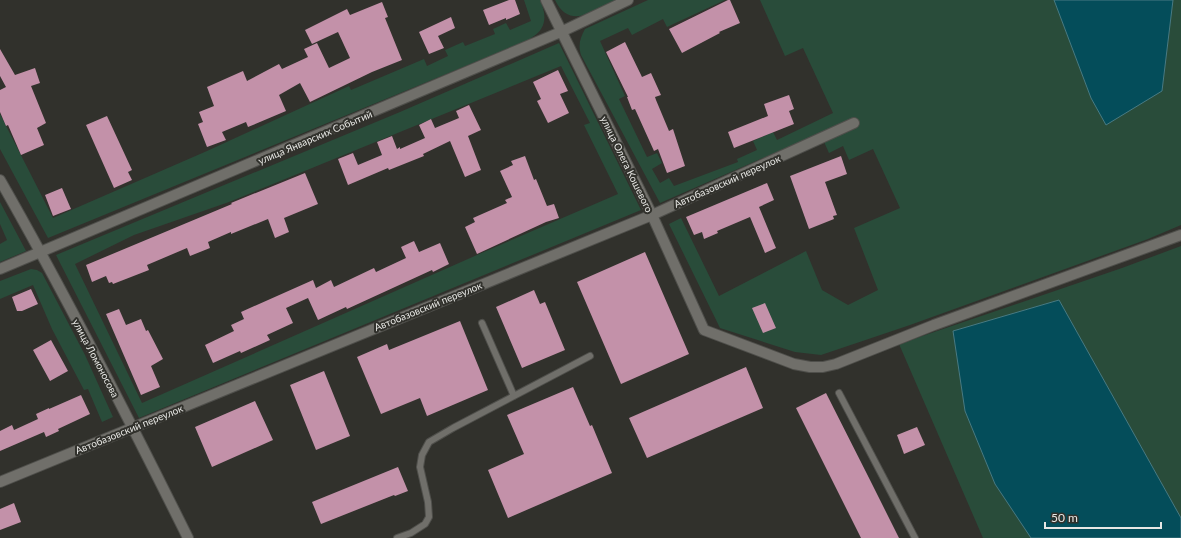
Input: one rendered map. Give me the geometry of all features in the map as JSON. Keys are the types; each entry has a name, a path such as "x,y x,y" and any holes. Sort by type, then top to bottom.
{"street":[{"name":"улица Олега Кошевого","path":"546,0 563,31 652,215 704,330 794,364 810,367 823,367 836,364 934,325 1181,235"},
{"name":"улица Январских Событий","path":"0,269 42,253 563,31 628,0"},
{"name":"Автобазовский переулок","path":"0,482 652,215 854,123"},
{"name":"улица Ломоносова","path":"0,180 42,253 188,538"}],"lane":[{"path":"482,323 514,396"},
{"path":"397,538 412,535 425,524 429,517 428,502 420,467 422,454 430,442 590,356"},
{"path":"839,393 915,538"}],"green space":[{"path":"524,0 540,0 544,14 543,26 529,40 48,238 0,149 0,114 53,218 207,151 349,86 351,90 424,59 427,66 448,56 445,50 463,42 465,46 495,34 493,29 506,23 510,30 531,21"},
{"path":"555,0 618,0 592,13 575,16 568,14 561,9"},
{"path":"648,0 725,0 667,27 663,19 632,35 628,28 600,41 625,96 619,99 647,157 657,153 662,163 652,169 660,183 669,178 674,186 738,162 737,159 757,150 753,141 773,132 777,140 833,113 803,48 785,56 760,0 1054,0 1091,98 1162,91 1173,0 1181,0 1181,225 1148,239 910,325 821,355 795,352 720,328 669,224 681,218 719,296 806,251 822,290 848,305 878,290 854,228 900,208 873,149 849,160 843,146 829,153 820,133 660,203 581,55 580,48 581,39 585,29"},
{"path":"559,43 641,210 139,418 56,255 400,112","holes":["561,66 590,123 584,125 618,194 142,403 75,264 134,235 229,202"]},
{"path":"0,202 26,251 0,262 0,244 7,240 0,224"},
{"path":"1181,246 1181,518 1059,300 953,331 965,411 995,484 1031,538 983,538 899,344 1122,268"},
{"path":"31,269 42,273 85,355 113,417 102,422 88,389 84,390 52,329 33,285 0,299 0,281"}],"water":[{"path":"1054,0 1173,0 1162,91 1106,125 1091,98"},
{"path":"1059,300 1181,518 1181,538 1031,538 995,484 965,411 953,331"}],"building":[{"path":"509,0 515,0 520,14 489,25 483,10"},
{"path":"730,0 740,23 719,32 720,33 682,53 669,29"},
{"path":"382,2 388,17 385,18 402,60 372,72 310,102 300,83 279,95 286,111 248,127 246,122 222,132 226,140 207,147 198,124 203,122 199,112 214,106 207,87 243,71 247,81 279,64 282,69 308,57 304,49 317,43 329,68 350,58 338,32 312,44 305,30 347,9 350,15"},
{"path":"451,17 455,28 438,36 444,48 429,54 419,32"},
{"path":"625,42 642,77 651,73 661,95 655,97 656,100 669,131 673,129 685,166 667,173 658,149 654,151 635,109 632,110 628,97 606,52"},
{"path":"0,49 15,75 35,68 40,83 31,86 46,123 37,128 44,145 21,155 8,125 6,126 0,112 0,90 6,87 0,76"},
{"path":"558,70 568,91 560,94 569,113 548,123 537,101 541,99 533,82"},
{"path":"789,95 794,109 789,111 794,124 734,148 728,132 768,116 764,104"},
{"path":"469,105 481,130 468,136 481,170 465,177 450,141 423,154 424,156 389,170 388,168 348,185 338,159 353,153 358,165 382,155 377,142 392,136 397,149 400,147 400,149 425,138 419,125 431,119 435,128 459,118 456,111"},
{"path":"107,116 132,170 128,172 132,180 114,188 86,125"},
{"path":"525,156 534,180 536,179 547,206 554,204 559,218 546,222 477,254 465,227 475,222 473,218 507,203 505,200 512,197 500,171 513,165 511,161"},
{"path":"841,156 847,174 825,182 837,215 833,216 834,219 809,229 790,176"},
{"path":"305,173 318,204 284,218 289,232 275,238 268,219 208,242 210,248 190,256 187,248 147,265 149,270 113,284 112,282 109,283 106,276 92,282 86,265"},
{"path":"767,183 774,200 759,207 776,248 765,253 750,217 717,231 718,233 704,239 702,232 694,235 686,217"},
{"path":"62,188 71,209 53,216 45,195"},
{"path":"414,241 419,252 440,243 449,264 433,272 432,270 347,309 346,307 318,320 308,298 286,308 293,323 267,335 270,340 241,353 240,351 213,363 205,345 234,331 231,325 244,319 241,312 313,280 316,288 331,280 334,287 374,268 376,272 406,258 401,247"},
{"path":"645,252 689,354 621,384 577,282"},
{"path":"31,289 38,304 22,311 17,311 12,297"},
{"path":"534,290 540,304 545,302 565,350 522,368 496,307"},
{"path":"765,303 776,328 763,333 752,308"},
{"path":"119,309 126,325 141,319 146,331 148,330 163,359 151,366 160,387 141,395 106,314"},
{"path":"460,321 488,390 427,416 420,398 381,414 357,357 387,344 389,350"},
{"path":"51,340 68,371 50,381 33,350"},
{"path":"746,367 763,408 647,458 629,418"},
{"path":"324,371 350,436 316,450 290,385"},
{"path":"573,387 590,426 592,425 612,473 508,518 488,470 524,454 507,415"},
{"path":"826,393 899,538 861,538 796,408"},
{"path":"81,395 90,414 58,429 59,431 46,437 44,432 0,451 0,431 12,425 14,430 38,419 36,414"},
{"path":"255,401 273,440 212,467 195,427"},
{"path":"917,427 925,445 904,454 897,435"},
{"path":"398,467 408,491 395,496 394,495 321,524 312,502"},
{"path":"14,503 21,522 0,530 0,509"}]}
